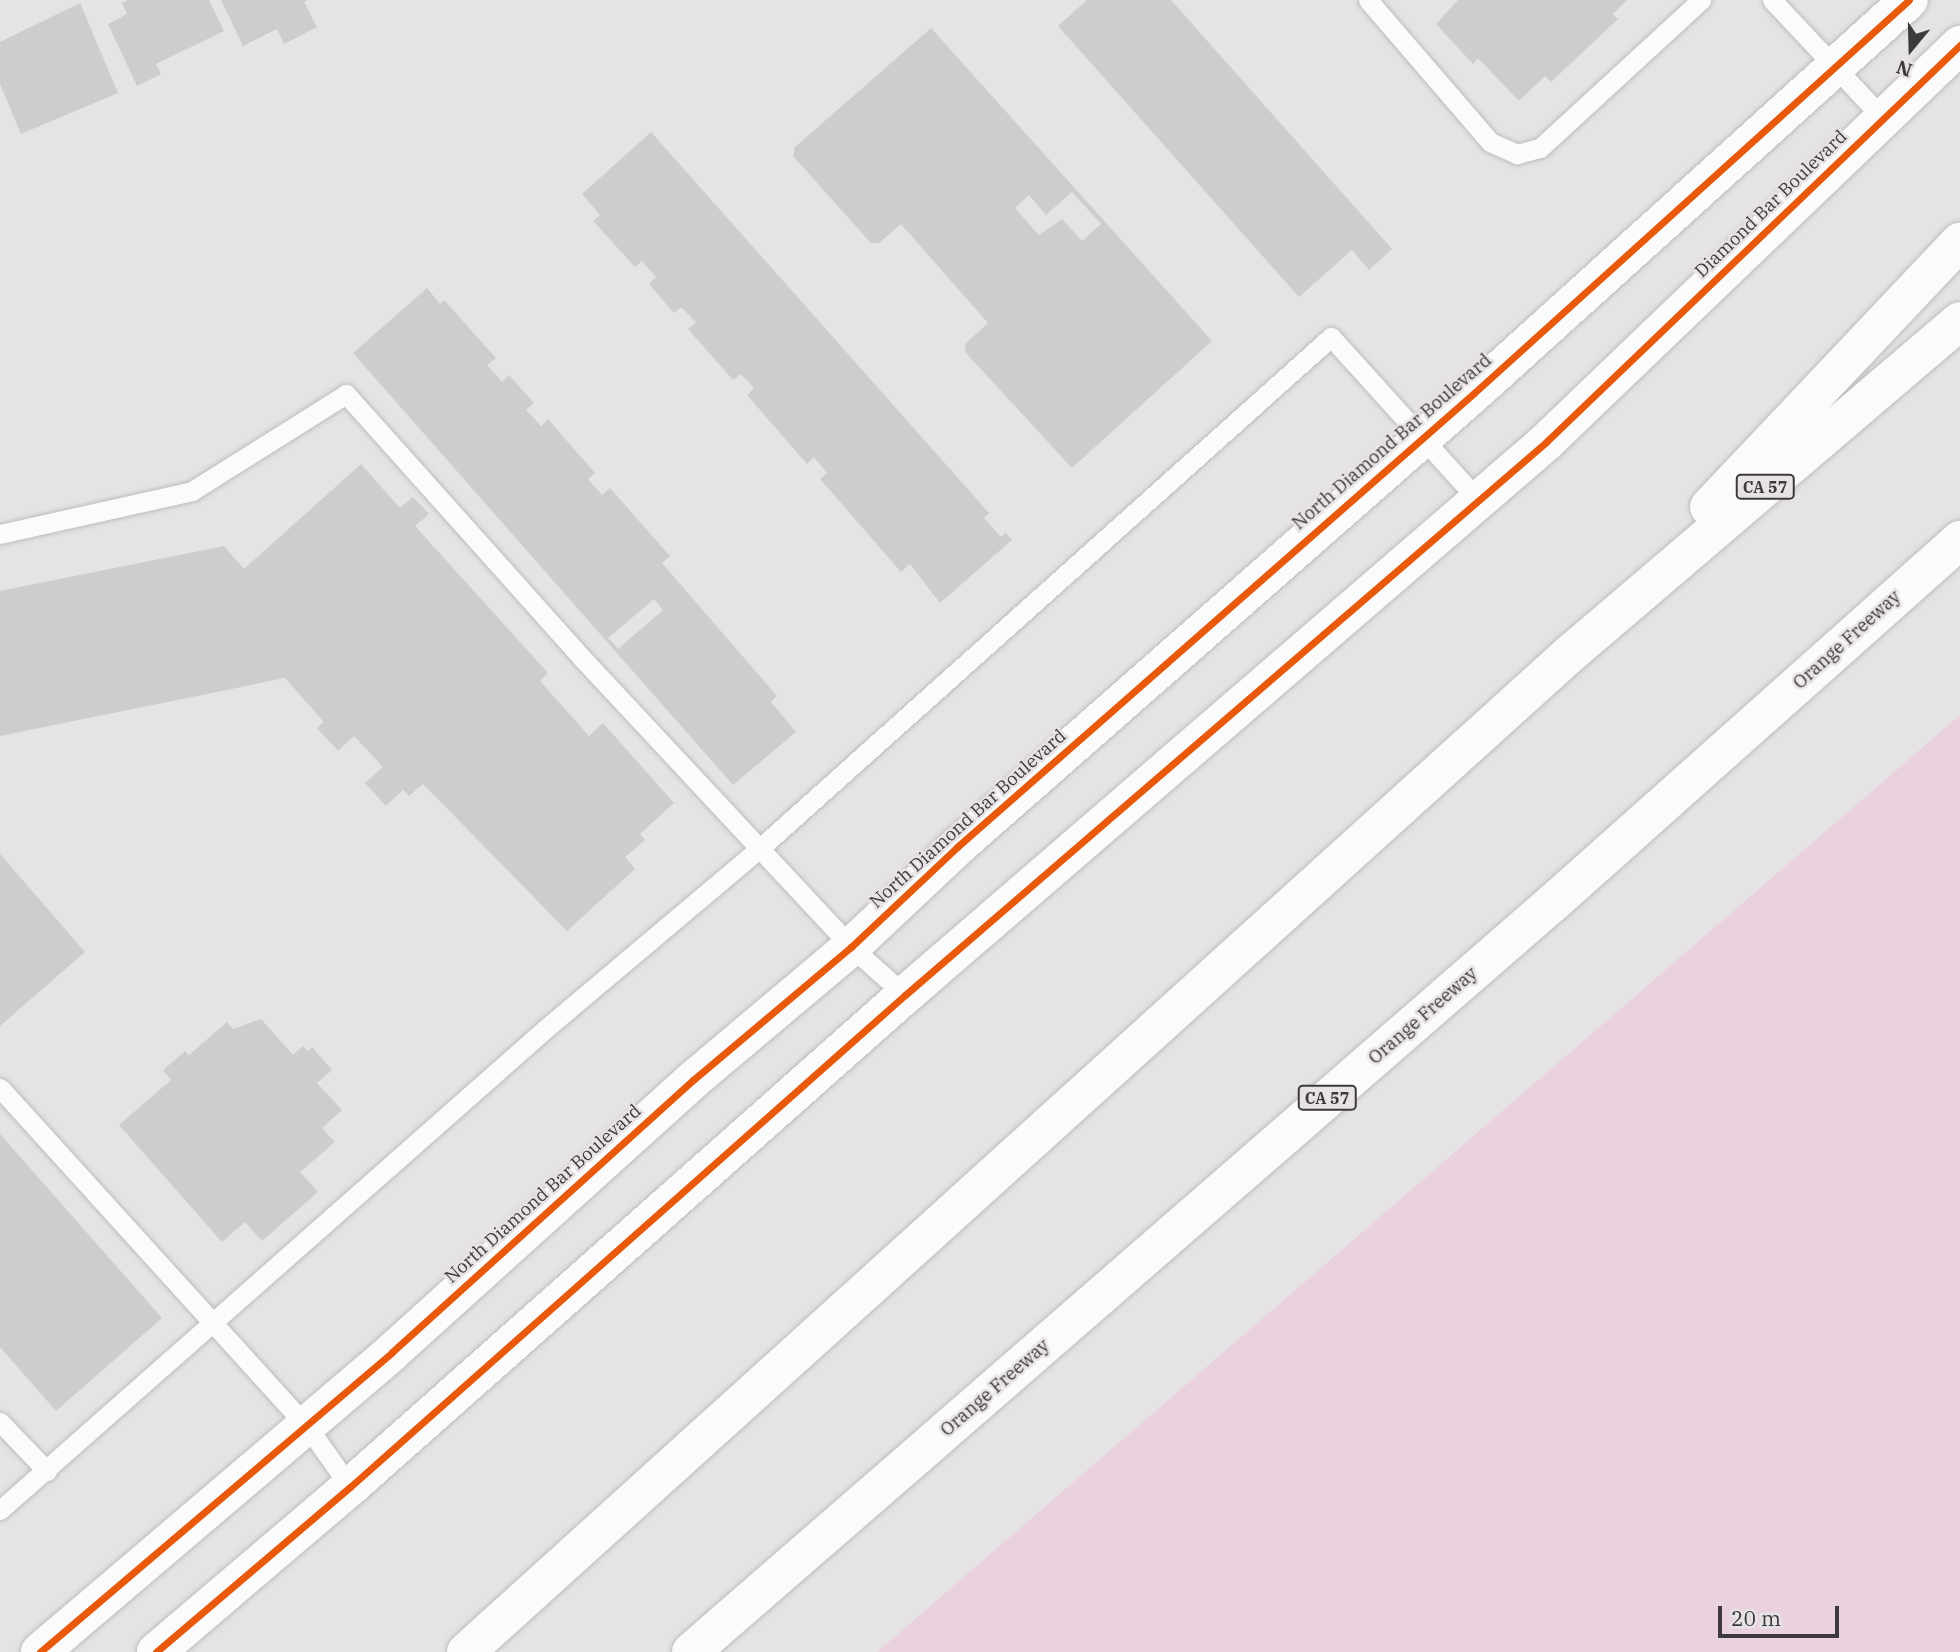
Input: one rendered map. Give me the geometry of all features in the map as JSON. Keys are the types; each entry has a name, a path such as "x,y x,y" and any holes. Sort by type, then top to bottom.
{"main road":[{"name":"North Diamond Bar Boulevard","path":"40,1652 307,1426 693,1080 851,947 957,847 1420,439 1909,0"},
{"path":"1883,118 1960,45"},
{"name":"Diamond Bar Boulevard","path":"1479,501 1682,313 1883,118"},
{"path":"1571,653 1960,242"},
{"name":"CA 57","path":"466,1652 1571,653 1960,321"},
{"path":"156,1652 350,1487 905,995 1479,501"},
{"name":"Orange Freeway","path":"691,1652 1555,901 1960,540"}],"lane":[{"path":"1368,0 1490,142 1517,154 1540,148 1701,0"},
{"path":"1772,0 1883,118"},
{"path":"0,1510 544,1030 760,848 1331,337 1420,439 1479,501"},
{"path":"0,534 192,491 346,394 581,657 851,947 905,995"},
{"path":"0,1087 307,1426 350,1487"},
{"path":"0,1422 47,1471"}],"shaded area":[{"path":"1960,715 1960,1652 877,1652"}],"building":[{"path":"128,0 209,0 224,31 156,64 161,74 137,86 108,24 127,14 122,3"},
{"path":"221,0 308,0 304,2 317,27 284,44 277,29 243,46"},
{"path":"1087,0 1171,0 1392,249 1369,270 1352,250 1299,297 1058,26"},
{"path":"1458,0 1627,0 1613,14 1618,19 1551,82 1545,76 1519,101 1478,58 1473,64 1436,24"},
{"path":"80,3 118,93 21,134 0,84 0,42"},
{"path":"931,28 1212,341 1072,468 966,353 965,344 988,323 901,224 879,243 871,243 793,156 795,147","holes":["1072,192 1101,224 1082,241 1062,219 1039,235 1015,208 1029,195 1046,215"]},
{"path":"651,132 989,513 984,518 1001,537 1006,533 1012,540 940,603 910,564 901,572 820,479 827,473 814,457 807,464 747,395 754,388 741,374 733,380 688,329 696,322 681,307 674,313 649,284 656,277 642,261 635,267 593,221 600,215 582,194"},
{"path":"427,288 440,304 444,300 496,358 487,365 502,382 509,375 534,403 526,410 541,426 548,419 595,473 588,479 602,495 610,488 670,556 662,563 777,696 771,702 796,732 733,785 353,353","holes":["654,599 663,610 618,649 608,638"]},
{"path":"361,464 400,508 413,497 429,514 415,526 548,673 540,681 589,736 603,723 674,803 640,834 645,840 625,857 635,869 567,931 423,784 409,796 403,790 386,806 365,783 383,767 354,736 338,751 317,728 324,722 285,678 0,736 0,591 224,546 244,569"},
{"path":"0,854 85,952 0,1026"},
{"path":"261,1019 293,1055 303,1046 308,1051 312,1047 332,1070 317,1083 342,1110 322,1128 335,1142 300,1172 318,1192 262,1241 245,1222 222,1242 119,1125 171,1080 163,1070 185,1051 189,1055 227,1022 233,1029"},
{"path":"0,1134 162,1318 56,1411 0,1347"}],"cycle path":[{"path":"40,1652 392,1352 693,1080 851,947 957,847 1474,393 1909,0"},
{"path":"156,1652 350,1487 905,995 1546,442 1960,45"}]}
